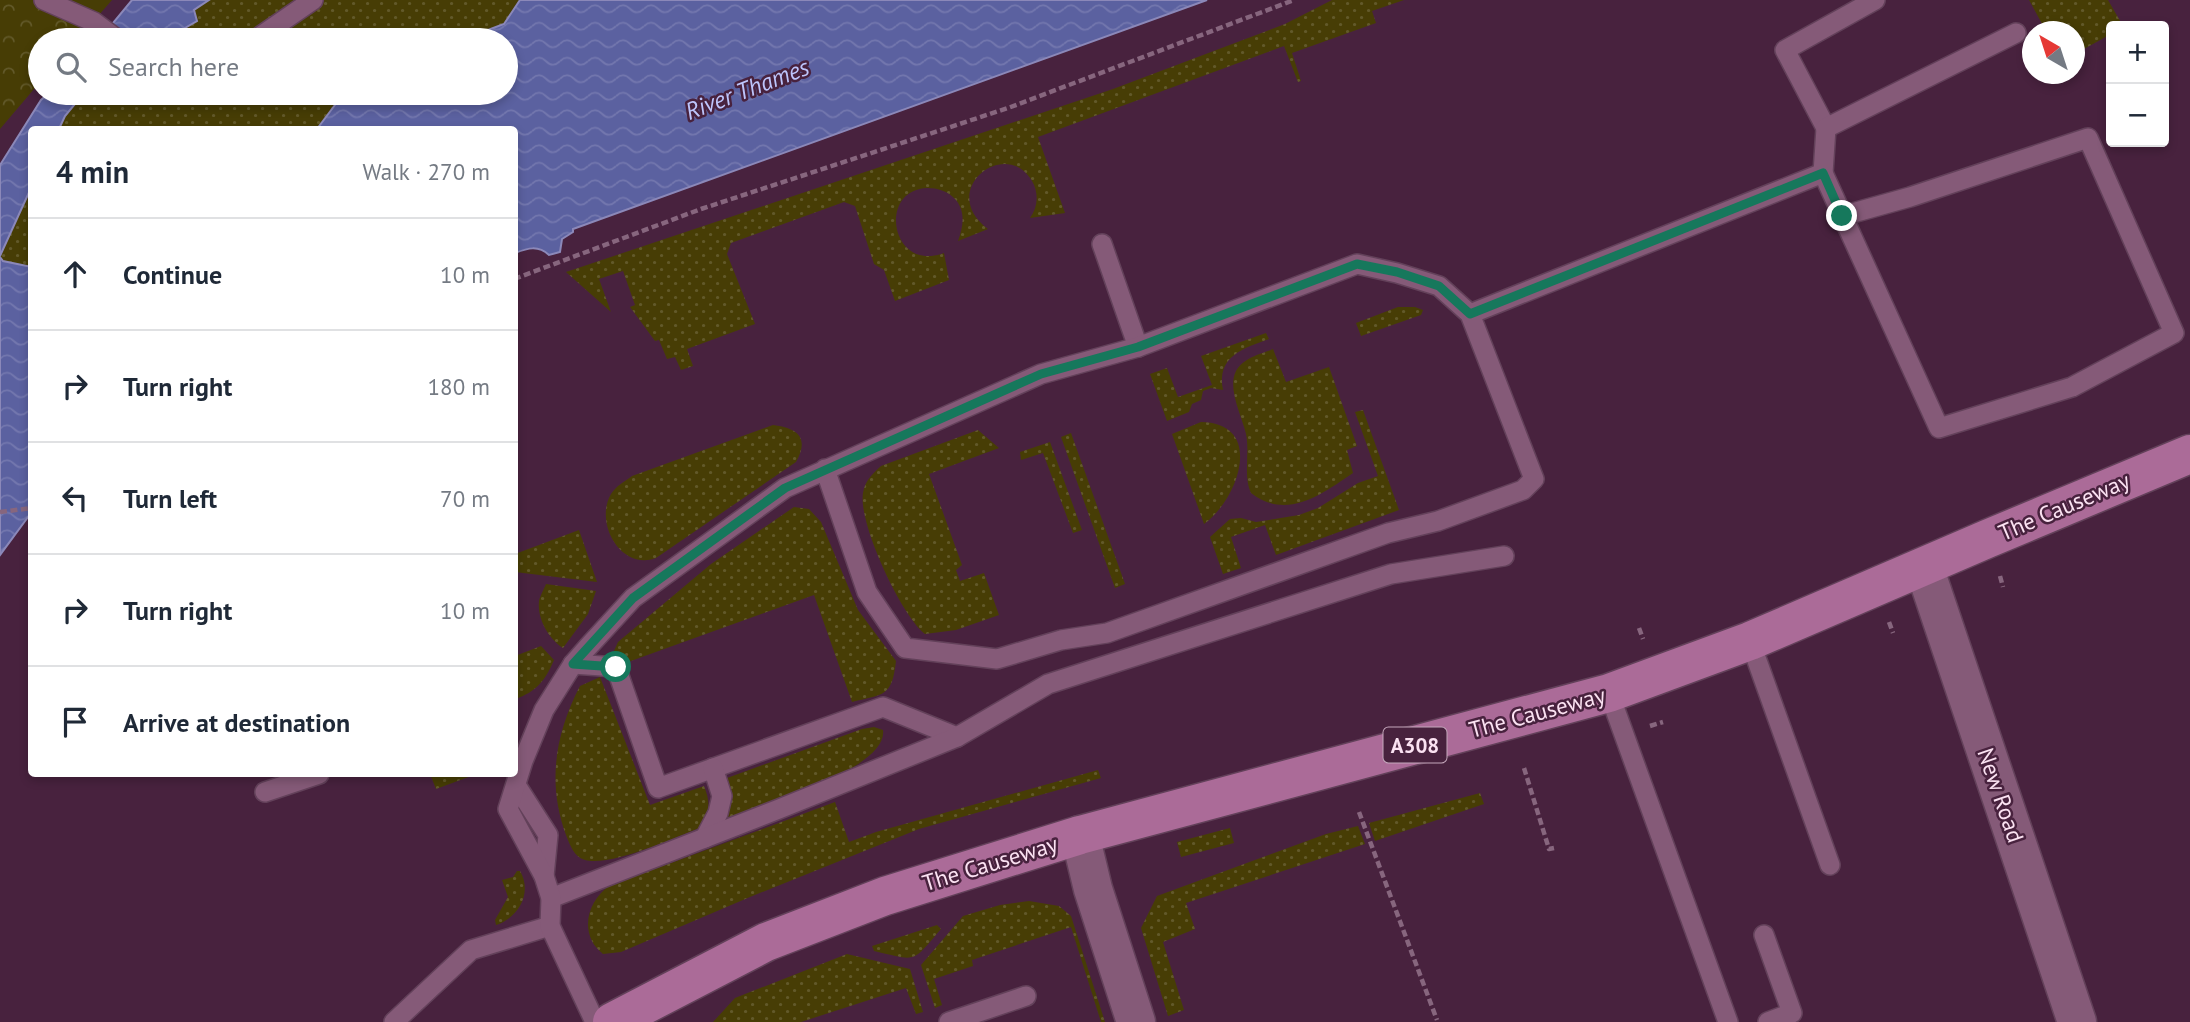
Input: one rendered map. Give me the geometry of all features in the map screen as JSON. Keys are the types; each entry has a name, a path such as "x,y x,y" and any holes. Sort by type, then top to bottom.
{"main road":[{"name":"The Causeway","path":"635,1015 766,942 885,896 1080,835 1609,693 1750,641 2190,454"}],"street":[{"name":"New Road","path":"1924,567 2077,1022"},
{"path":"1080,835 1093,889 1136,1022"}],"lane":[{"path":"44,0 101,28"},
{"path":"273,28 313,0"},
{"path":"1842,216 1910,197 2088,138 2174,333 2072,387 1939,428 1842,216 1823,173 1826,128 1785,50 1875,0"},
{"path":"1826,128 2016,33"},
{"path":"1470,314 1823,173"},
{"path":"1102,244 1138,347"},
{"path":"518,772 524,735 544,710 573,664 633,598 785,488 825,469 1041,374 1138,347 1357,264 1397,272 1439,286 1470,314 1534,479 1523,490 1438,520 1388,533 1107,633 1061,640 997,659 905,648 867,592 825,469"},
{"path":"551,898 957,737 1048,684 1391,574 1504,556"},
{"path":"1750,641 1830,865"},
{"path":"573,664 616,667 658,788 883,708 957,737"},
{"path":"1609,693 1728,1022"},
{"path":"705,838 718,813 722,796 713,768"},
{"path":"265,792 310,777"},
{"path":"517,777 508,809 544,876 551,898 550,926 595,1022"},
{"path":"394,1022 471,950 550,926"},
{"path":"1764,935 1792,1013 1768,1022"},
{"path":"949,1022 1026,996"}],"path":[{"path":"518,278 701,209 1008,108 1294,0"},
{"path":"0,512 28,508"},
{"path":"1888,621 1893,633"},
{"path":"1524,768 1549,849 1554,848"},
{"path":"1359,812 1437,1020"}],"green space":[{"path":"0,0 112,0 88,28 28,28 28,96 0,129"},
{"path":"209,0 520,0 504,24 493,28 185,28 197,21 194,10"},
{"path":"1332,0 1404,0 1372,11 1376,23 1292,53 1301,81 1298,82 1284,46 1038,137 1065,213 1030,218 1037,200 1032,181 1021,169 1007,164 993,166 981,174 972,185 969,199 974,214 988,229 958,241 963,220 956,200 946,192 935,189 911,192 901,202 896,215 902,242 912,252 926,256 944,253 949,280 895,301 884,270 874,264 855,206 844,202 731,243 727,254 755,324 687,349 693,366 681,370 675,357 667,359 659,340 655,341 630,307 635,305 623,271 599,279 611,312 566,272 1113,89 1285,24"},
{"path":"2029,0 2108,0 2120,21 2106,21 2106,37 2085,48 2085,21 2041,21"},
{"path":"74,105 335,105 319,126 61,126"},
{"path":"28,195 28,266 3,261 0,257"},
{"path":"1398,307 1423,310 1421,315 1361,336 1356,323"},
{"path":"1266,333 1269,339 1242,350 1228,361 1222,378 1223,390 1211,388 1203,391 1201,400 1192,404 1189,412 1167,421 1150,374 1167,368 1178,397 1212,385 1201,356"},
{"path":"1273,349 1286,382 1329,367 1357,446 1347,450 1353,473 1317,496 1291,505 1264,501 1251,493 1247,479 1246,434 1233,386 1236,371 1243,363"},
{"path":"1363,410 1399,510 1276,555 1265,525 1231,537 1241,568 1223,574 1210,537 1230,519 1241,518 1256,522 1299,515 1318,508 1358,483 1378,476 1355,412"},
{"path":"1201,422 1221,426 1233,435 1239,448 1240,464 1227,498 1204,524 1172,434"},
{"path":"773,425 795,431 799,435 802,446 796,462 656,558 632,558 614,542 606,518 607,506 611,494 620,484 632,476"},
{"path":"978,430 999,448 929,474 962,565 956,570 960,581 984,573 999,615 956,630 925,634 904,608 883,568 867,525 863,507 864,489 869,478 881,466"},
{"path":"1071,433 1125,584 1115,588 1061,437"},
{"path":"1050,442 1082,530 1073,533 1043,453 1021,460 1020,452"},
{"path":"794,507 809,509 821,522 858,610 896,661 889,688 879,695 852,702 814,595 617,666 613,653 618,642 711,564"},
{"path":"579,530 597,582 518,572 518,553"},
{"path":"546,584 596,591 588,614 563,648 549,634 540,615 539,601"},
{"path":"541,646 554,660 543,680 534,689 518,698 518,655"},
{"path":"600,677 650,805 704,786 708,806 702,827 644,850 596,861 581,858 571,847 560,816 555,778 556,759 571,704 580,686"},
{"path":"874,727 883,730 879,745 865,759 844,773 790,797 725,819 732,798 727,778"},
{"path":"1098,770 1101,778 919,829 621,952 603,954 594,945 589,933 590,911 598,897 609,886 835,802 849,842 876,832"},
{"path":"431,777 469,777 436,789"},
{"path":"1480,793 1484,804 1375,841 1369,823"},
{"path":"1358,826 1365,844 1186,903 1195,929 1163,942 1184,1010 1168,1016 1141,928 1157,896 1326,834"},
{"path":"1230,828 1234,843 1181,857 1177,842"},
{"path":"520,871 524,879 521,904 511,917 496,925 495,920 508,897 502,880 513,877"},
{"path":"1029,901 1059,906 1071,916 1105,1022 1101,1022 1071,927 972,960 973,966 934,979 942,1005 935,1008 921,965 963,916 1000,905"},
{"path":"937,925 941,929 924,949 913,957 899,957 874,951 872,946"},
{"path":"847,954 910,969 923,1012 916,1014 906,988 801,1022 713,1022 735,998"}],"water":[{"path":"132,0 209,0 194,10 197,21 185,28 109,28"},
{"name":"River Thames","path":"520,0 1207,0 573,229 573,232 562,239 560,252 549,255 533,248 518,252 518,126 319,126 335,105 518,105 518,28 493,28 504,24"},
{"path":"38,105 74,105 60,126 28,126 28,195 0,256 0,165"},
{"path":"0,257 3,261 28,266 28,517 0,555"}],"route":[{"path":"616,667 573,664 633,598 785,488 1041,374 1138,347 1357,264 1397,272 1439,286 1470,314 1823,173 1842,216"}]}
